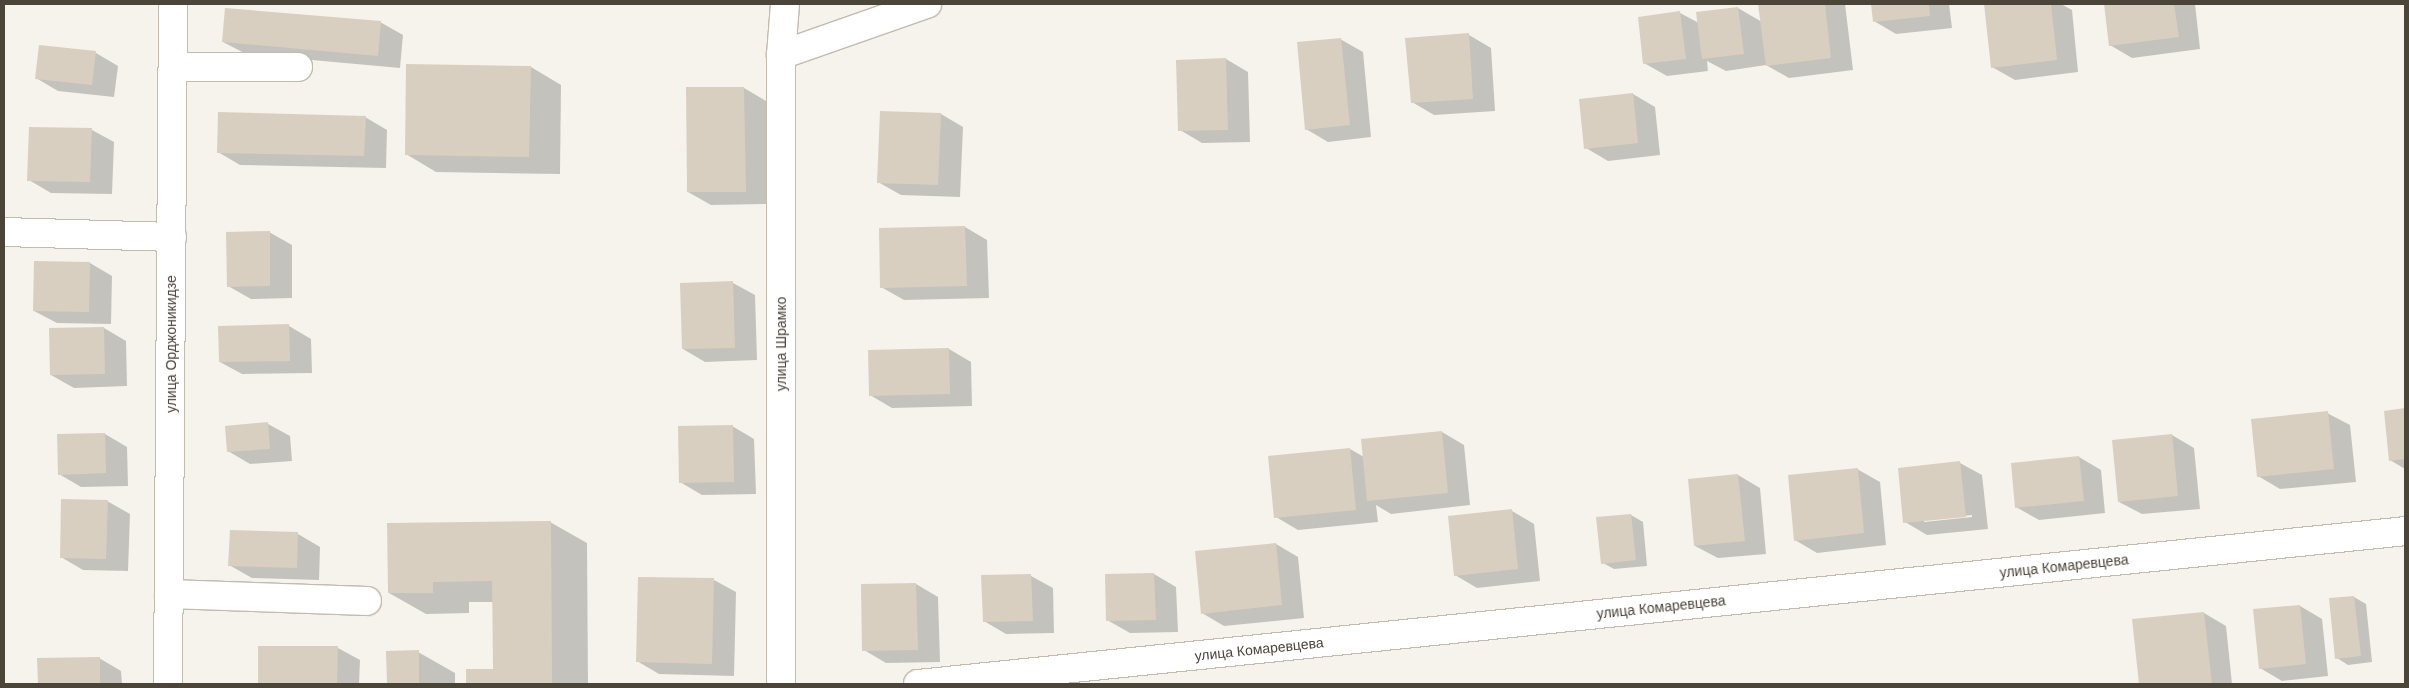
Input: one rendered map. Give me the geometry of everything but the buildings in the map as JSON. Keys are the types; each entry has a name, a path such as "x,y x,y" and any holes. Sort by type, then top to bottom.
{"street":[{"name":"улица Орджоникидзе","path":"168,684 173,4"},
{"name":"улица Шрамко","path":"781,684 781,55 785,4"},
{"path":"781,55 927,4"},
{"path":"173,67 298,67"},
{"path":"4,232 172,237"},
{"name":"улица Комаревцева","path":"918,684 2405,530"},
{"path":"169,594 367,601"}]}
